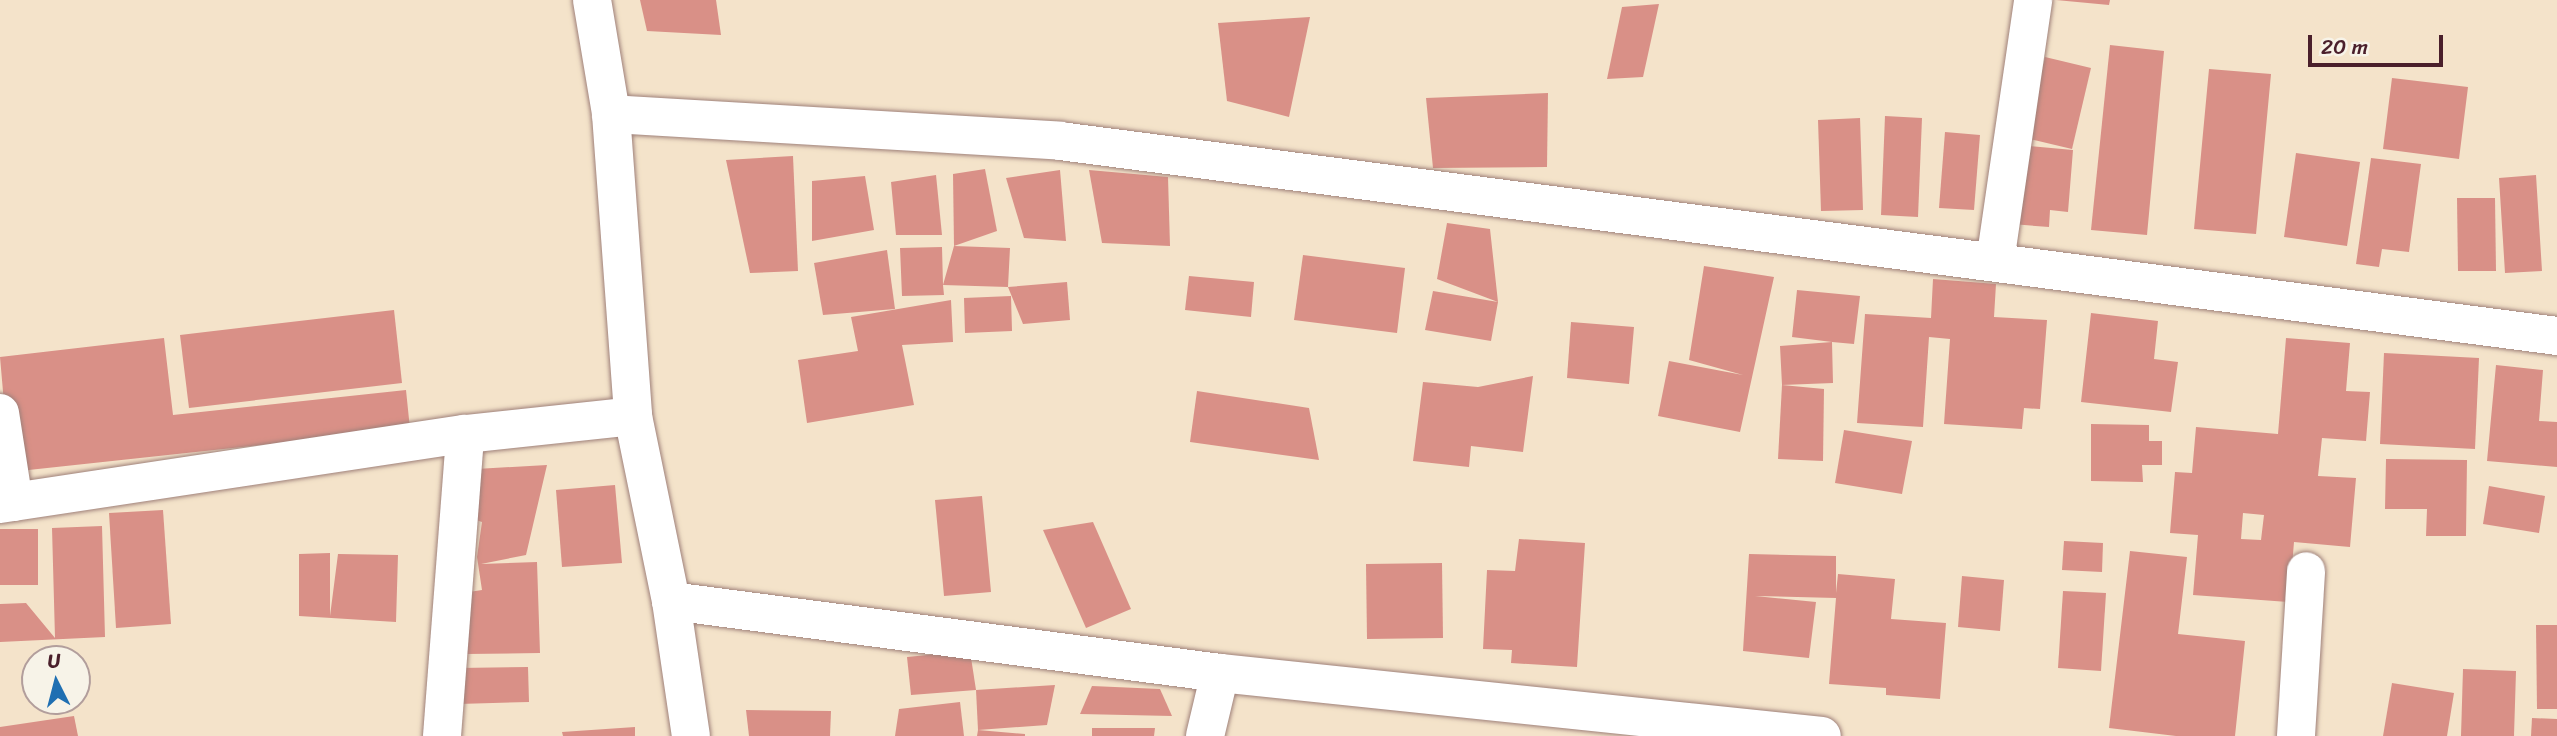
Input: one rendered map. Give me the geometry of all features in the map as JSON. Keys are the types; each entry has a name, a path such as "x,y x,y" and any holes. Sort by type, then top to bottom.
{"street":[{"path":"592,0 611,114 633,416 671,601 691,736"},
{"path":"1995,262 2033,0"},
{"path":"611,114 1060,141 2557,336"},
{"path":"0,413 7,503 466,434 633,416"},
{"path":"442,736 466,434"},
{"path":"2296,736 2306,571"},
{"path":"671,601 1220,673 1682,728 1822,736"},
{"path":"1205,736 1220,673"}],"building":[{"path":"640,0 716,0 721,35 647,31"},
{"path":"2056,0 2110,0 2109,5"},
{"path":"1659,4 1643,77 1607,79 1622,7"},
{"path":"1310,17 1289,117 1227,101 1218,23"},
{"path":"2110,45 2164,51 2147,235 2091,230"},
{"path":"2045,57 2091,68 2072,149 2026,138"},
{"path":"2209,69 2271,74 2256,234 2194,229"},
{"path":"2392,78 2468,87 2459,159 2383,149"},
{"path":"1548,93 1547,167 1433,168 1426,98"},
{"path":"1885,116 1922,118 1918,217 1881,215"},
{"path":"1860,118 1863,210 1821,211 1818,120"},
{"path":"1945,132 1980,135 1974,210 1939,208"},
{"path":"2019,145 2073,150 2068,212 2050,210 2049,227 2011,224"},
{"path":"2296,153 2360,162 2347,246 2284,237"},
{"path":"793,156 798,271 750,273 726,160"},
{"path":"2371,158 2421,164 2409,252 2382,249 2379,267 2356,264"},
{"path":"985,169 997,231 954,246 953,174"},
{"path":"1060,170 1066,241 1024,238 1006,178"},
{"path":"1089,170 1168,177 1170,246 1102,243"},
{"path":"936,175 942,235 896,235 891,182"},
{"path":"2536,175 2542,271 2505,273 2499,178"},
{"path":"865,176 874,230 812,241 812,181"},
{"path":"2457,198 2495,198 2496,271 2458,271"},
{"path":"1447,223 1490,229 1498,302 1437,279"},
{"path":"954,246 1010,248 1008,287 943,285"},
{"path":"942,247 944,295 902,296 900,248"},
{"path":"887,250 895,309 823,315 814,263"},
{"path":"1303,255 1405,268 1397,333 1294,320"},
{"path":"1704,266 1774,277 1740,432 1658,416 1669,361 1743,375 1689,360"},
{"path":"1189,276 1254,282 1251,317 1185,310"},
{"path":"1933,279 1996,284 1994,317 2047,320 2040,409 2024,408 2022,429 1944,424 1950,339 1929,337 1923,427 1857,423 1865,314 1931,318"},
{"path":"1067,282 1070,320 1023,324 1008,287"},
{"path":"1797,290 1860,296 1854,344 1792,337"},
{"path":"1433,291 1498,302 1491,341 1425,330"},
{"path":"1011,296 1012,331 965,333 964,298"},
{"path":"951,300 953,342 902,345 914,405 807,423 798,360 858,351 851,317"},
{"path":"394,310 402,383 189,408 180,335"},
{"path":"2091,313 2158,321 2154,359 2178,362 2171,412 2081,402"},
{"path":"1571,322 1634,327 1629,384 1567,378"},
{"path":"164,338 173,415 406,390 410,429 10,472 0,357"},
{"path":"2286,338 2350,343 2346,391 2370,392 2366,441 2322,438 2318,476 2356,478 2350,547 2294,542 2289,602 2193,595 2198,535 2170,533 2175,472 2192,473 2196,427 2278,434","holes":["2243,513 2264,515 2261,540 2241,539"]},
{"path":"1832,342 1833,383 1782,385 1780,346"},
{"path":"2384,353 2479,358 2475,449 2380,444"},
{"path":"2496,365 2543,370 2539,421 2557,422 2557,467 2487,461"},
{"path":"1533,376 1523,452 1471,446 1469,467 1413,461 1423,382 1478,387"},
{"path":"1782,385 1824,389 1823,461 1778,459"},
{"path":"1197,391 1309,408 1319,460 1190,442"},
{"path":"2091,424 2149,425 2149,441 2162,441 2162,465 2142,465 2143,482 2091,481"},
{"path":"1844,430 1912,441 1902,494 1835,483"},
{"path":"2386,459 2467,460 2466,536 2426,536 2427,509 2385,509"},
{"path":"547,465 526,555 481,564 537,562 540,653 466,654 469,592 482,590 477,557 482,522 470,518 476,469"},
{"path":"615,485 622,563 562,567 556,490"},
{"path":"2489,486 2545,496 2539,533 2483,524"},
{"path":"982,496 991,592 944,596 935,500"},
{"path":"163,510 171,624 116,628 109,513"},
{"path":"1093,522 1131,609 1086,628 1043,530"},
{"path":"102,526 105,637 0,642 0,604 26,603 55,638 52,528"},
{"path":"0,529 38,529 38,585 0,585"},
{"path":"1519,539 1585,543 1577,667 1511,663 1512,650 1483,649 1487,570 1515,571"},
{"path":"2064,541 2103,543 2102,572 2062,570"},
{"path":"2130,551 2187,557 2178,634 2245,641 2235,736 2176,736 2109,728"},
{"path":"330,553 330,616 338,554 398,555 396,622 299,616 299,554"},
{"path":"1749,554 1836,556 1836,593 1838,574 1895,579 1891,619 1946,623 1940,699 1886,695 1886,688 1829,684 1836,598 1755,596 1816,602 1809,658 1743,651"},
{"path":"1442,563 1443,638 1367,639 1366,564"},
{"path":"1962,576 2004,580 2000,631 1958,627"},
{"path":"2063,591 2106,593 2101,671 2058,668"},
{"path":"2536,625 2557,625 2557,709 2537,709"},
{"path":"970,651 976,690 911,695 907,657"},
{"path":"528,667 529,702 458,704 458,668"},
{"path":"2463,669 2516,671 2514,736 2461,736"},
{"path":"2392,683 2454,693 2447,736 2383,736"},
{"path":"1055,685 1047,725 978,730 976,690"},
{"path":"1092,686 1160,689 1172,716 1080,714"},
{"path":"960,702 964,736 895,736 899,709"},
{"path":"746,710 831,711 830,736 749,736"},
{"path":"74,716 78,736 0,736 0,727"},
{"path":"2532,718 2557,719 2557,736 2531,736"},
{"path":"635,727 635,736 563,736 562,732"},
{"path":"1092,728 1155,728 1154,736 1092,736"},
{"path":"978,730 1025,734 1025,736 977,736"}]}
